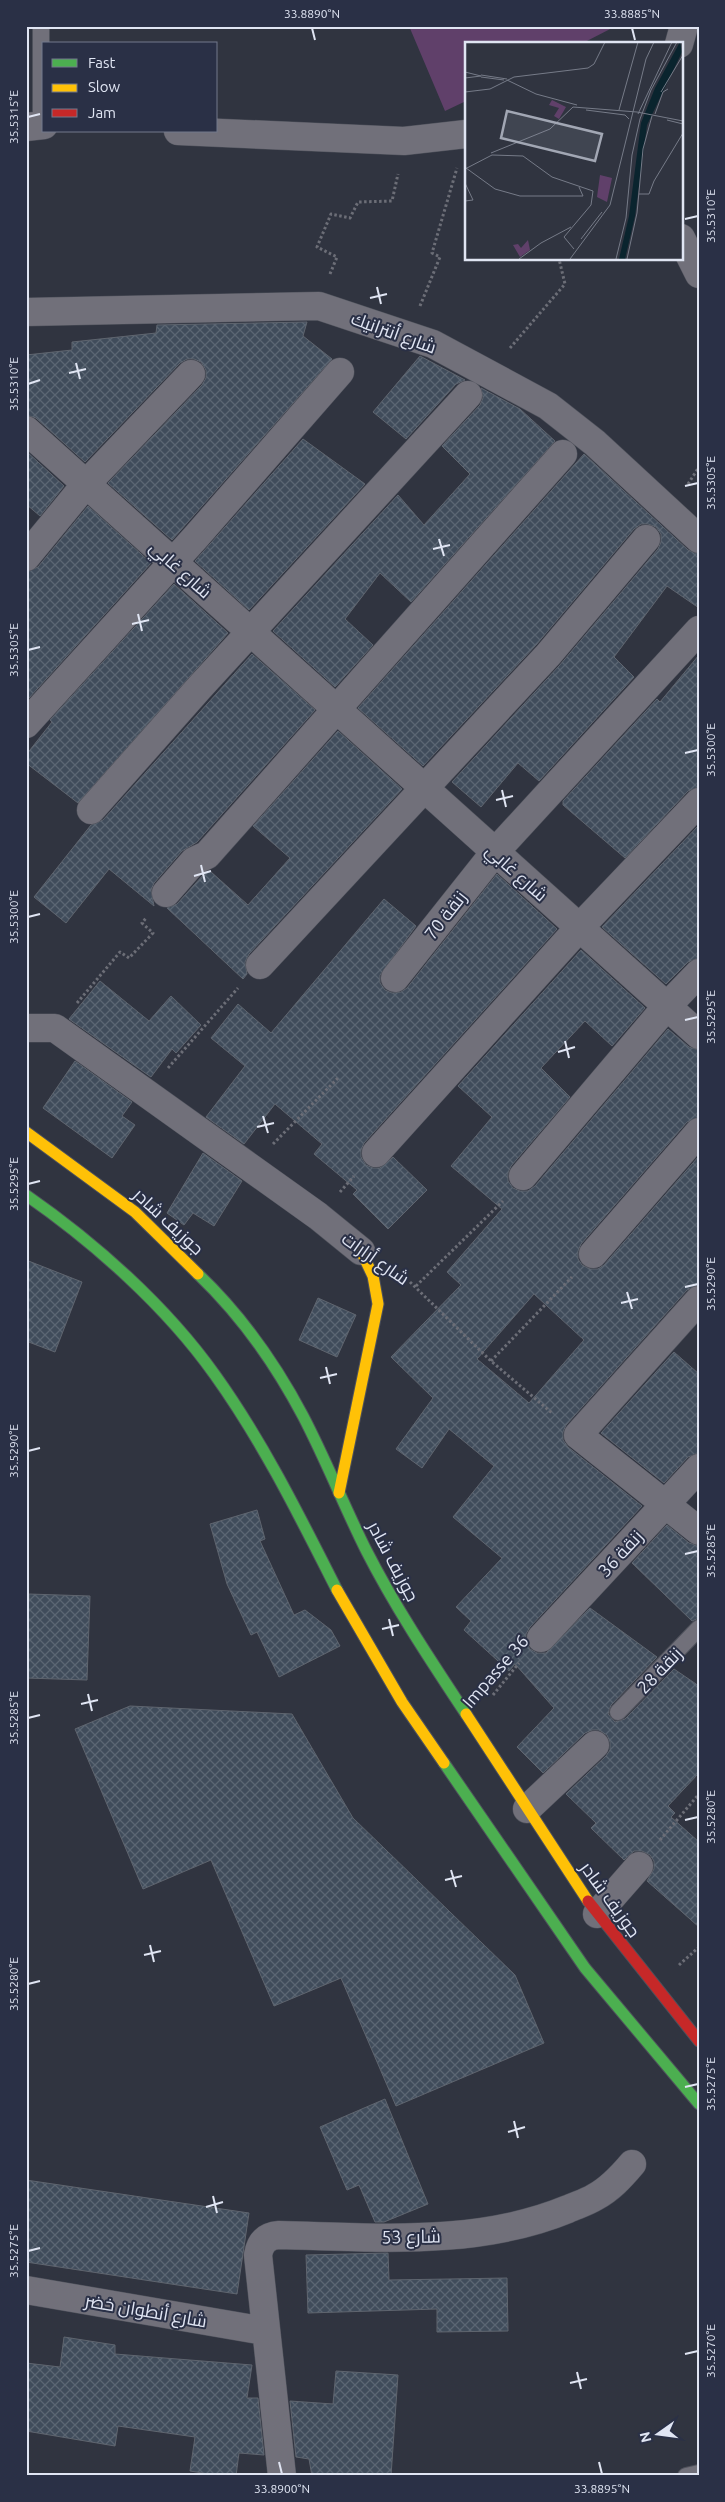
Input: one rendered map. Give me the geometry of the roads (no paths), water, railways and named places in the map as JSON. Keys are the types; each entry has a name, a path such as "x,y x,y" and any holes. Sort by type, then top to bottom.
{"highway":[{"name":"جوزيف شادر","path":"26,1132 94,1180 135,1212 221,1296 261,1349 302,1416 367,1551 424,1651 526,1809 597,1914 699,2041"},
{"path":"26,1195 63,1221 143,1293 182,1333 215,1375 243,1418 295,1508 344,1605 402,1702 585,1968 699,2104"},
{"path":"339,1493 378,1304 377,1285 373,1270 361,1251"}],"street":[{"path":"680,42 684,26"},
{"path":"201,132 404,141 465,134"},
{"path":"682,240 699,274"},
{"name":"شارع أنترانيك","path":"26,312 319,306 433,344 489,372 548,406 595,443 699,539"},
{"path":"26,724 340,372"},
{"path":"26,557 86,484 190,374"},
{"path":"91,810 199,688 252,633 468,395"},
{"name":"شارع غابي","path":"26,430 699,1035"},
{"path":"166,893 194,861 207,855 295,759 336,708 424,614 563,454"},
{"path":"260,965 424,786 548,655 646,539"},
{"name":"زنقة 70","path":"395,978 495,852 699,630"},
{"path":"376,1153 579,928 699,802"},
{"path":"523,1176 667,1006 699,972"},
{"name":"شارع أرارات","path":"26,1028 55,1028 318,1216 361,1251"},
{"path":"593,1254 699,1132"},
{"path":"699,1300 578,1435 699,1531"},
{"name":"زنقة 36","path":"541,1638 699,1468"},
{"path":"526,1809 595,1745"},
{"path":"597,1914 638,1866"},
{"name":"شارع 53","path":"265,2331 258,2255 263,2242 272,2236 398,2238 500,2230 552,2215 595,2198 616,2182 632,2164"},
{"name":"شارع أنطوان خضر","path":"26,2290 265,2331"},
{"path":"265,2331 282,2476"}],"lane":[{"path":"37,126 41,26"},
{"name":"زنقة 28","path":"618,1712 699,1628"},
{"path":"686,2476 699,2472"}]}
